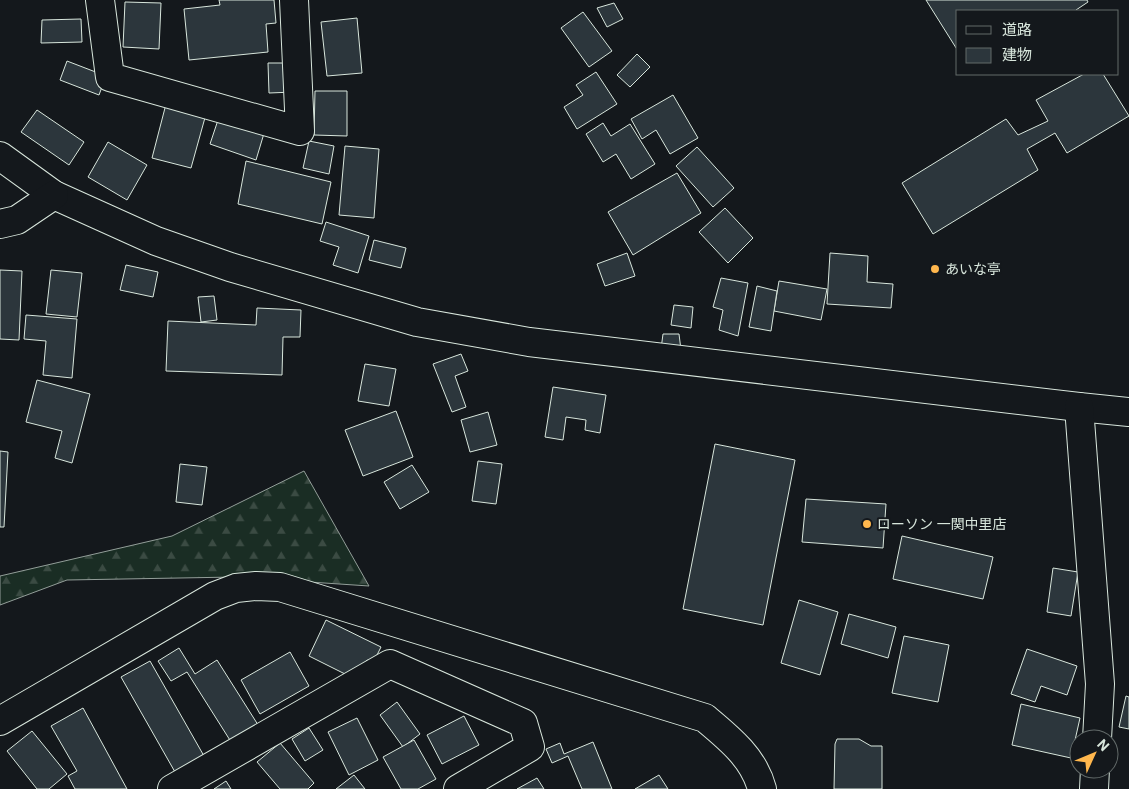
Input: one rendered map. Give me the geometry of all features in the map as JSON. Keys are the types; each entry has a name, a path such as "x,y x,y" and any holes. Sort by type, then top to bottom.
{"street":[{"path":"100,0 110,77 300,131 294,0"},
{"path":"0,156 54,194 156,241 230,267 417,322 529,342 1129,412"},
{"path":"0,224 17,220 54,194"},
{"path":"1079,407 1100,684 1098,729"},
{"path":"0,721 215,596 236,588 256,586 280,587 705,718 728,737 746,756 758,777 762,789"},
{"path":"172,789 390,664 524,723 530,747 458,789"}],"green space":[{"path":"304,471 369,586 235,577 67,580 0,605 0,576 172,536"}],"building":[{"path":"219,0 274,0 276,23 266,24 268,52 189,60 184,9 220,5"},
{"path":"926,0 1087,0 1088,2 1076,10 956,10 956,48"},
{"path":"125,2 161,3 159,49 123,47"},
{"path":"614,3 623,19 607,27 597,8"},
{"path":"583,12 612,51 589,67 561,28"},
{"path":"357,18 362,73 327,76 321,22"},
{"path":"81,19 82,42 41,43 42,20"},
{"path":"637,54 650,67 630,87 617,75"},
{"path":"67,61 106,76 99,95 60,80"},
{"path":"268,63 292,63 294,92 269,93"},
{"path":"596,72 617,104 577,129 564,107 583,95 576,85"},
{"path":"1082,75 1104,75 1129,116 1067,153 1055,133 1027,149 1038,170 933,234 902,183 1006,119 1018,135 1048,121 1036,100"},
{"path":"315,91 347,91 347,136 314,135"},
{"path":"673,95 698,138 670,154 656,130 642,139 631,119"},
{"path":"166,104 206,114 191,168 152,158"},
{"path":"37,110 84,142 69,165 21,132"},
{"path":"220,114 265,130 256,160 210,144"},
{"path":"603,123 611,136 630,124 655,164 631,179 616,154 603,162 586,134"},
{"path":"309,141 334,146 329,174 303,168"},
{"path":"108,142 147,165 127,200 88,177"},
{"path":"345,146 379,149 374,218 339,215"},
{"path":"697,147 734,188 713,207 676,166"},
{"path":"246,161 331,182 322,224 238,204"},
{"path":"677,173 701,213 633,255 608,212"},
{"path":"725,208 753,238 728,263 699,232"},
{"path":"326,222 369,236 358,273 333,265 339,247 320,241"},
{"path":"374,240 406,248 401,268 369,260"},
{"path":"627,253 635,276 605,286 597,264"},
{"path":"830,253 868,256 867,282 893,284 891,308 827,304"},
{"path":"126,265 158,272 153,297 120,290"},
{"path":"0,270 22,271 19,340 0,339"},
{"path":"51,270 82,273 77,317 46,314"},
{"path":"721,278 748,283 738,336 719,330 723,310 713,307"},
{"path":"779,281 827,289 821,320 774,311"},
{"path":"757,286 777,291 771,331 749,327"},
{"path":"214,296 217,320 201,322 198,297"},
{"path":"674,305 693,307 691,328 671,325"},
{"path":"257,308 301,310 300,337 283,337 282,375 166,371 168,321 256,325"},
{"path":"26,315 77,319 72,378 43,375 46,341 24,339"},
{"path":"663,334 679,334 681,350 661,349"},
{"path":"461,354 468,371 455,376 466,407 452,412 433,364"},
{"path":"365,364 396,369 389,406 358,401"},
{"path":"37,380 90,394 72,463 55,458 62,431 26,422"},
{"path":"553,387 606,395 600,433 585,430 586,420 566,417 563,440 545,437"},
{"path":"396,411 413,457 363,476 345,430"},
{"path":"488,412 497,445 470,452 461,420"},
{"path":"715,444 795,460 763,625 683,609"},
{"path":"0,451 8,452 4,527 0,527"},
{"path":"478,461 502,464 496,504 472,501"},
{"path":"180,464 207,467 202,505 176,502"},
{"path":"412,465 429,492 400,509 384,482"},
{"path":"806,499 886,504 883,548 802,542"},
{"path":"902,536 993,557 983,599 893,579"},
{"path":"1053,568 1078,572 1071,616 1047,612"},
{"path":"799,600 838,612 820,675 781,663"},
{"path":"849,614 896,627 888,658 841,644"},
{"path":"326,620 381,647 373,663 367,660 357,680 309,656"},
{"path":"904,636 949,645 938,702 892,693"},
{"path":"179,648 195,674 217,660 260,728 233,745 187,672 171,681 158,661"},
{"path":"1027,649 1077,666 1067,695 1041,686 1035,702 1011,694"},
{"path":"290,652 309,686 260,714 241,680"},
{"path":"150,661 204,756 175,772 121,677"},
{"path":"1126,696 1129,697 1129,729 1119,727"},
{"path":"397,702 420,734 403,747 380,715"},
{"path":"1021,704 1080,718 1078,729 1069,729 1069,758 1012,745"},
{"path":"83,708 127,789 75,789 68,776 77,771 51,726"},
{"path":"464,716 479,745 442,764 427,735"},
{"path":"357,718 378,760 349,775 328,732"},
{"path":"309,728 323,750 305,761 292,739"},
{"path":"32,731 67,774 49,789 37,789 7,751"},
{"path":"837,739 859,739 871,746 882,746 882,789 834,789 835,744"},
{"path":"414,740 436,779 418,789 401,789 383,757"},
{"path":"593,742 612,789 582,789 568,756 552,763 546,749 560,743 564,754"},
{"path":"280,743 314,783 308,789 280,789 257,762"},
{"path":"354,775 365,789 336,789"},
{"path":"659,775 668,789 635,789"},
{"path":"537,778 544,789 517,789"},
{"path":"226,781 231,789 214,789"}],"place":[{"name":"あいな亭","path":"935,269"},
{"name":"ローソン 一関中里店","path":"867,524"}]}
